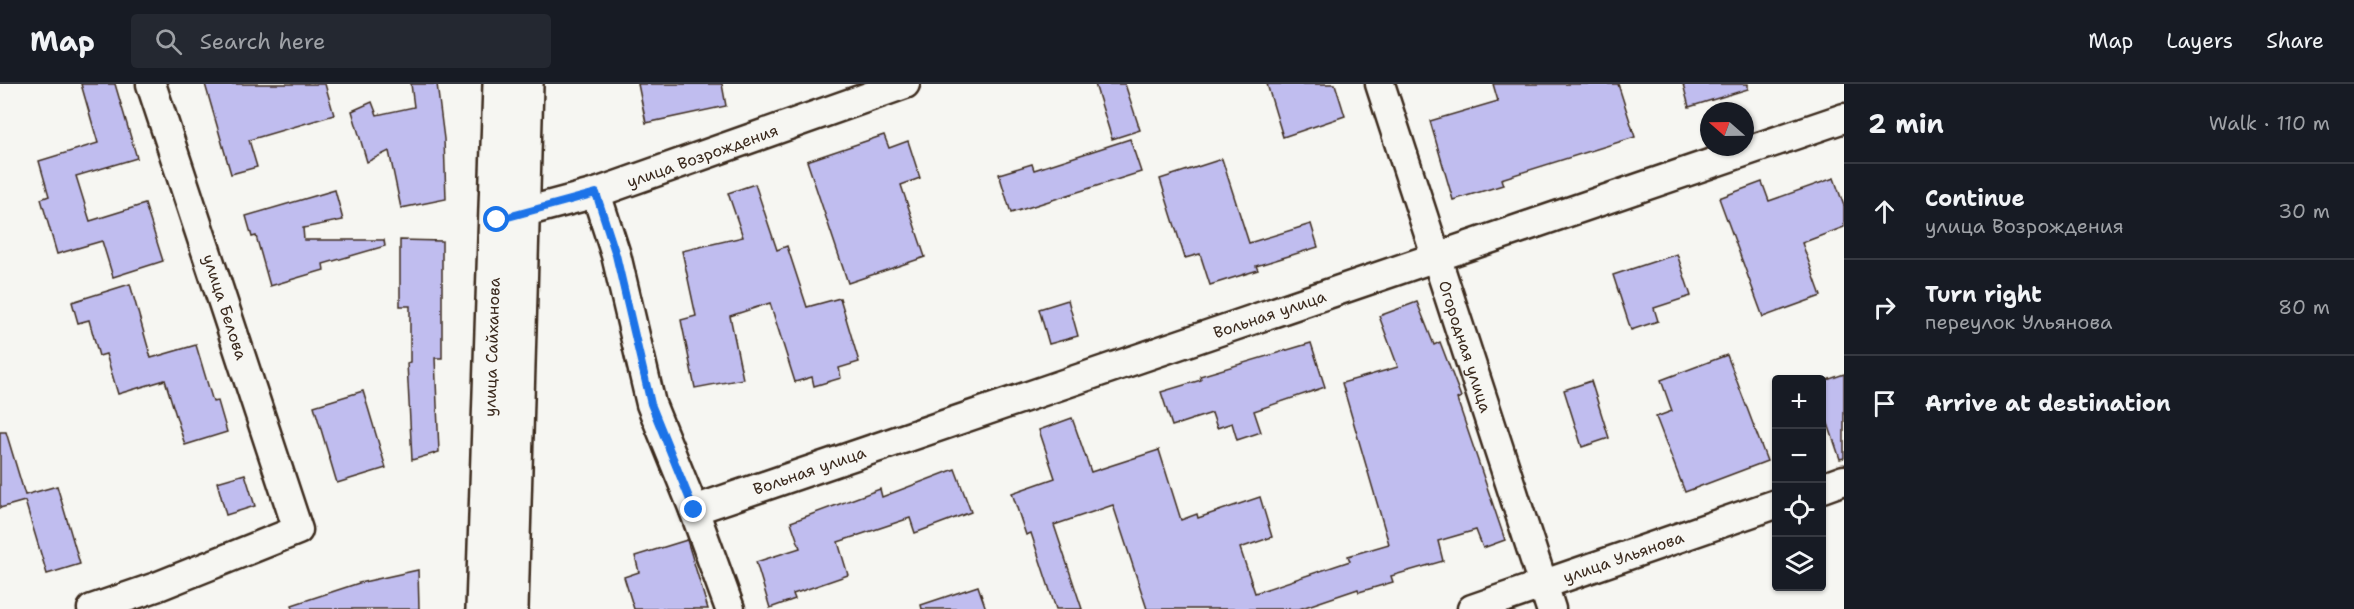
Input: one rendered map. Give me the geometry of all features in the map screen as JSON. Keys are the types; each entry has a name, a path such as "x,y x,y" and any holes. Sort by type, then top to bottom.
{"main road":[{"name":"улица Сайханова","path":"500,84 509,216 511,609"},
{"name":"улица Сайханова","path":"483,609 509,216 526,84"}],"street":[{"name":"улица Белова","path":"151,84 298,530 160,598"},
{"name":"улица Возрождения","path":"509,216 596,193 905,84"},
{"name":"Огородная улица","path":"1380,84 1547,598"},
{"name":"Вольная улица","path":"694,510 1066,381 1438,259 1844,118"},
{"path":"596,193 616,255 651,404 694,510 730,609"},
{"path":"1826,486 1844,480"},
{"name":"улица Ульянова","path":"1472,609 1547,598 1772,506"},
{"path":"92,609 160,598"}],"building":[{"path":"81,84 115,84 137,158 76,176 90,221 145,204 163,261 113,277 102,241 57,254 41,199 49,196 39,161 98,143"},
{"path":"205,84 325,84 334,115 249,140 257,167 231,174"},
{"path":"411,84 437,84 444,139 446,199 401,208 389,151 367,162 352,111 372,102 377,115 414,107"},
{"path":"638,84 722,84 726,106 646,123"},
{"path":"1095,84 1125,84 1140,130 1112,139"},
{"path":"1267,84 1335,84 1345,116 1283,137"},
{"path":"1493,84 1618,84 1635,137 1501,179 1503,185 1453,200 1430,121 1498,101"},
{"path":"1683,84 1748,84 1748,89 1689,107"},
{"path":"884,135 889,148 908,141 920,178 901,185 925,257 848,283 807,161"},
{"path":"1130,139 1141,172 1011,213 999,174 1032,164 1034,170"},
{"path":"1222,159 1249,243 1311,224 1318,247 1256,266 1258,270 1210,285 1200,254 1185,258 1160,179"},
{"path":"1834,178 1844,206 1844,227 1802,243 1821,296 1763,317 1719,198 1762,182 1769,201"},
{"path":"755,184 777,250 787,246 807,307 840,298 859,362 839,368 841,378 814,386 812,377 795,382 770,303 730,316 743,379 695,388 681,320 696,316 682,251 743,237 728,193"},
{"path":"335,190 343,220 303,228 304,240 384,240 385,246 323,264 324,270 270,286 256,236 252,237 246,216"},
{"path":"400,240 442,241 442,358 435,358 439,452 412,460 407,363 410,362 410,306 400,306"},
{"path":"1677,254 1691,296 1654,308 1658,321 1631,330 1613,275"},
{"path":"130,284 151,358 196,345 213,402 218,401 227,432 185,445 165,380 118,394 106,354 99,356 89,320 78,323 72,302"},
{"path":"1068,300 1078,336 1049,344 1039,309"},
{"path":"1417,302 1434,345 1440,342 1461,397 1457,399 1505,540 1483,548 1476,530 1438,541 1443,561 1391,576 1393,582 1359,592 1358,589 1299,609 1147,609 1113,505 1054,525 1082,609 1056,609 1031,533 1026,535 1012,493 1055,478 1039,430 1072,418 1091,472 1159,450 1181,520 1197,514 1198,518 1260,497 1272,537 1240,548 1255,593 1350,561 1348,556 1389,544 1342,383 1398,367 1379,316"},
{"path":"1311,343 1325,387 1254,411 1261,432 1237,440 1232,423 1217,428 1212,413 1172,426 1161,392 1201,380 1200,376"},
{"path":"1727,355 1767,461 1685,492 1656,417 1672,411 1661,380"},
{"path":"1844,374 1844,458 1840,459 1826,418 1826,380"},
{"path":"1591,381 1609,438 1582,447 1564,390"},
{"path":"363,391 386,468 337,483 314,406"},
{"path":"0,432 6,432 25,495 57,486 80,564 47,574 25,501 0,508"},
{"path":"955,469 971,512 915,533 910,518 838,542 848,575 793,594 795,599 770,608 756,562 800,548 791,522 880,489 882,497"},
{"path":"245,474 255,506 226,515 217,482"},
{"path":"687,540 708,609 634,609 624,577 639,572 635,556"},
{"path":"418,570 419,609 293,609 292,605 359,583"},
{"path":"978,586 986,609 922,609 921,605"}],"route":[{"path":"497,220 521,211 596,193 616,255 651,404 694,510"}]}
